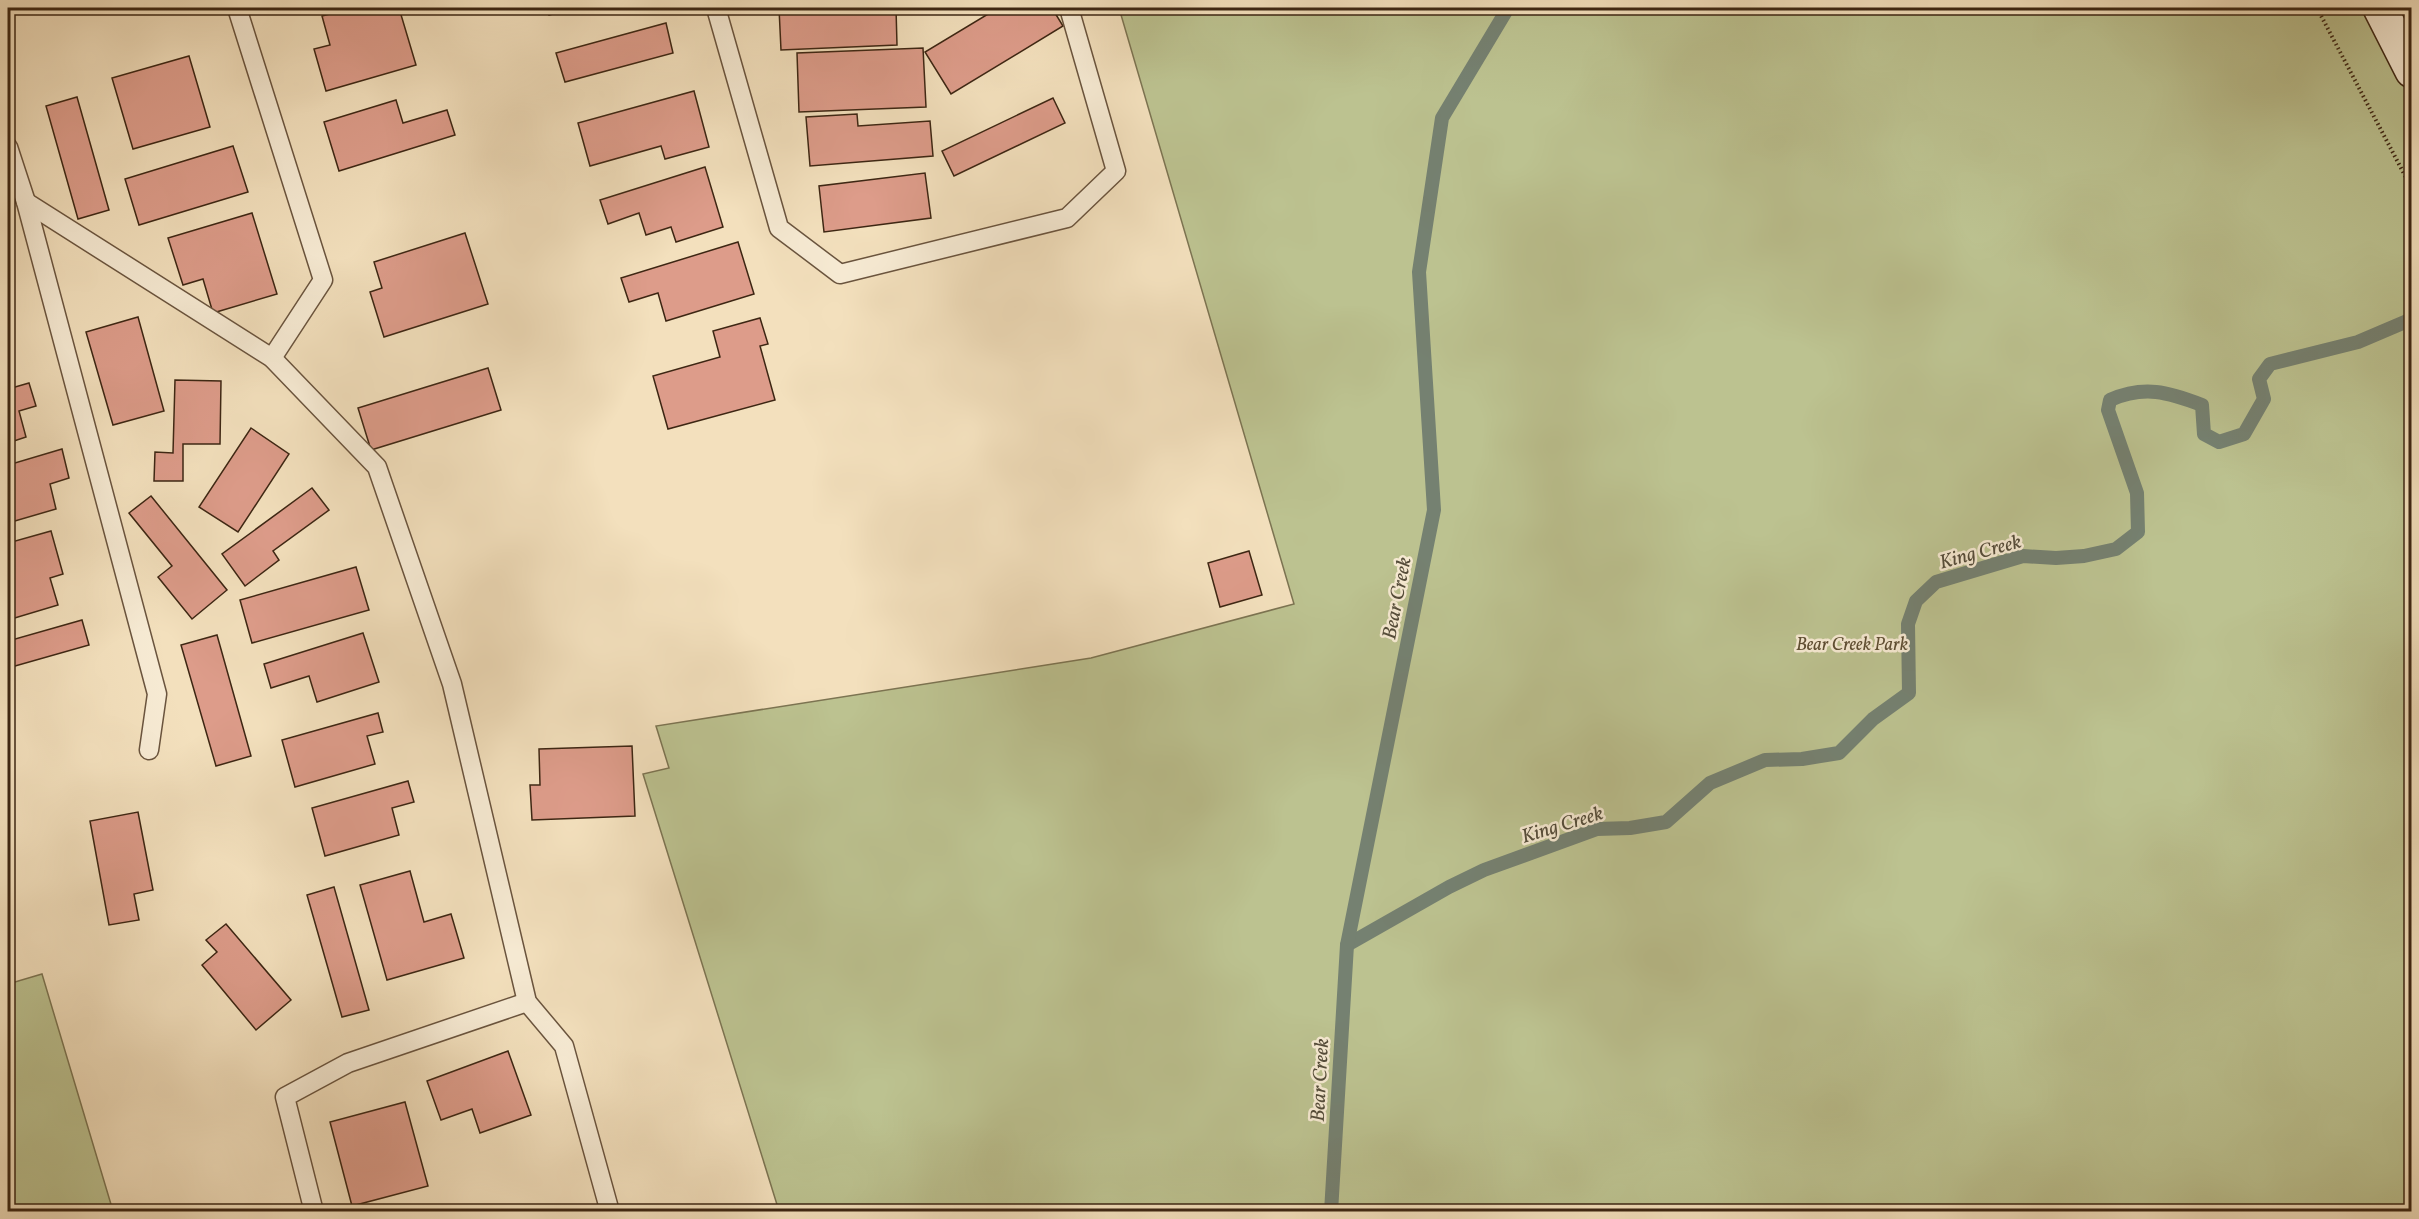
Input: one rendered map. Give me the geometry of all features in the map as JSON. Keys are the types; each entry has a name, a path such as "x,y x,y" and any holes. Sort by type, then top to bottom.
{"main road":[{"path":"2380,8 2412,71"}],"lane":[{"path":"237,8 323,280 272,358"},
{"path":"716,8 779,228 840,274 1067,218 1116,171 1070,8"},
{"path":"8,147 26,202 157,694 149,750"},
{"path":"26,202 272,358 376,467 452,684 527,1002 564,1046 609,1212"},
{"path":"314,1212 285,1097 348,1063 527,1002"}],"path":[{"path":"2317,8 2412,189"}],"green space":[{"name":"Bear Creek Park","path":"1119,8 2411,8 2411,1211 779,1211 643,774 669,768 656,726 1091,658 1294,604"},
{"path":"42,974 113,1211 8,1211 8,984"}],"building":[{"path":"353,8 399,8 416,65 326,91 314,49 330,45 322,16"},
{"path":"547,8 576,8 549,15"},
{"path":"779,8 896,8 897,45 781,50"},
{"path":"998,8 1052,8 1063,26 951,94 925,52"},
{"path":"666,23 673,53 565,82 556,53"},
{"path":"923,48 926,107 799,112 797,53"},
{"path":"189,56 210,127 133,149 112,78"},
{"path":"694,91 709,147 665,159 661,146 590,166 578,123"},
{"path":"77,97 109,210 78,219 46,106"},
{"path":"1053,98 1065,123 954,176 942,151"},
{"path":"396,100 403,123 447,110 455,135 339,171 324,122"},
{"path":"857,114 858,126 930,121 933,156 810,166 806,117"},
{"path":"233,146 248,192 139,225 125,179"},
{"path":"705,167 723,227 676,242 671,227 646,235 639,213 608,224 600,200"},
{"path":"925,173 931,218 824,232 819,186"},
{"path":"252,213 277,294 213,313 203,279 183,285 168,238"},
{"path":"465,233 488,304 384,337 370,292 382,288 374,262"},
{"path":"738,242 754,294 666,321 658,293 629,302 621,278"},
{"path":"8,317 13,335 8,336"},
{"path":"138,317 164,411 113,425 86,332"},
{"path":"760,318 768,344 760,346 775,400 668,429 653,376 720,357 713,331"},
{"path":"488,368 501,410 371,450 358,408"},
{"path":"175,380 221,381 220,444 183,444 183,481 154,481 155,452 173,453"},
{"path":"29,383 36,406 19,411 26,437 8,443 8,389"},
{"path":"251,428 289,454 238,532 199,507"},
{"path":"62,449 69,478 50,484 56,509 8,523 8,465"},
{"path":"312,488 329,510 273,551 279,560 245,586 222,554"},
{"path":"151,496 227,590 192,619 158,577 172,566 129,513"},
{"path":"51,531 63,574 50,578 58,605 8,620 8,543"},
{"path":"1249,551 1262,595 1220,607 1208,563"},
{"path":"356,567 369,610 252,643 240,600"},
{"path":"82,620 89,645 8,668 8,641"},
{"path":"363,633 379,682 317,702 309,676 271,688 264,664"},
{"path":"217,635 251,756 216,766 181,645"},
{"path":"378,713 383,732 367,736 375,764 295,787 282,740"},
{"path":"632,746 635,816 532,820 530,785 540,785 539,749"},
{"path":"408,781 414,802 392,808 399,835 325,856 312,808"},
{"path":"138,812 153,890 134,894 139,920 109,925 90,821"},
{"path":"410,871 424,922 451,914 464,958 387,980 360,885"},
{"path":"334,887 369,1010 342,1017 307,895"},
{"path":"226,924 291,1000 256,1030 202,965 217,952 206,940"},
{"path":"508,1051 531,1115 480,1133 472,1109 441,1120 427,1081"},
{"path":"405,1102 428,1186 352,1206 330,1122"}],"waterway":[{"name":"Bear Creek","path":"1331,1212 1347,945 1434,510 1419,272 1442,118 1508,8"},
{"name":"King Creek","path":"1347,945 1449,887 1484,870 1597,829 1630,828 1666,822 1710,783 1765,760 1802,759 1839,753 1873,719 1909,693 1908,624 1916,601 1936,582 2023,556 2056,558 2084,556 2116,549 2138,532 2137,493 2108,410 2110,400 2122,395 2156,392 2202,405 2204,434 2219,442 2244,434 2264,399 2259,379 2270,364 2358,342 2412,319"}]}
